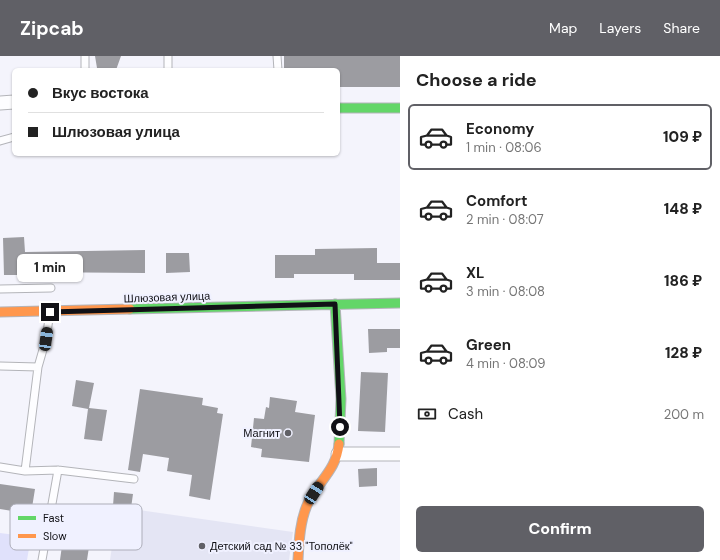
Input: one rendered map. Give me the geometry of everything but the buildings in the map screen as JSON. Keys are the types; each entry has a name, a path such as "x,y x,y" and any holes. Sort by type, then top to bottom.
{"main road":[{"path":"340,108 400,108"},
{"name":"Шлюзовая улица","path":"0,312 400,303"},
{"path":"298,560 301,525 308,503 335,465 338,454 340,439 340,403 335,304"}],"street":[{"path":"0,103 12,102"},
{"path":"338,454 400,454"}],"lane":[{"path":"84,56 85,68"},
{"path":"168,56 168,68"},
{"path":"277,56 278,68"},
{"path":"0,141 12,138"},
{"path":"0,289 51,288"},
{"path":"25,471 38,367 46,339 50,312"},
{"path":"0,366 38,367"},
{"path":"0,467 25,471 58,470 134,479"},
{"path":"52,504 58,470"},
{"path":"42,560 44,550"}],"shaded area":[{"name":"Детский сад № 33 \"Тополёк\"","path":"142,510 293,532 289,560 110,560 112,550 142,550"},
{"path":"0,533 10,534 10,550 29,550 27,560 0,560"}],"traffic: fast":[{"path":"340,108 400,108"},
{"path":"130,309 400,303"},
{"path":"335,304 341,399 339,444"}],"traffic: slow":[{"path":"0,312 130,309"},
{"path":"298,560 300,531 305,510 312,495 331,468 339,444"}],"place":[{"name":"Магнит","path":"288,433"},
{"name":"Детский сад № 33 \"Тополёк\"","path":"202,546"}],"route":[{"path":"50,312 335,304 340,427"}]}
